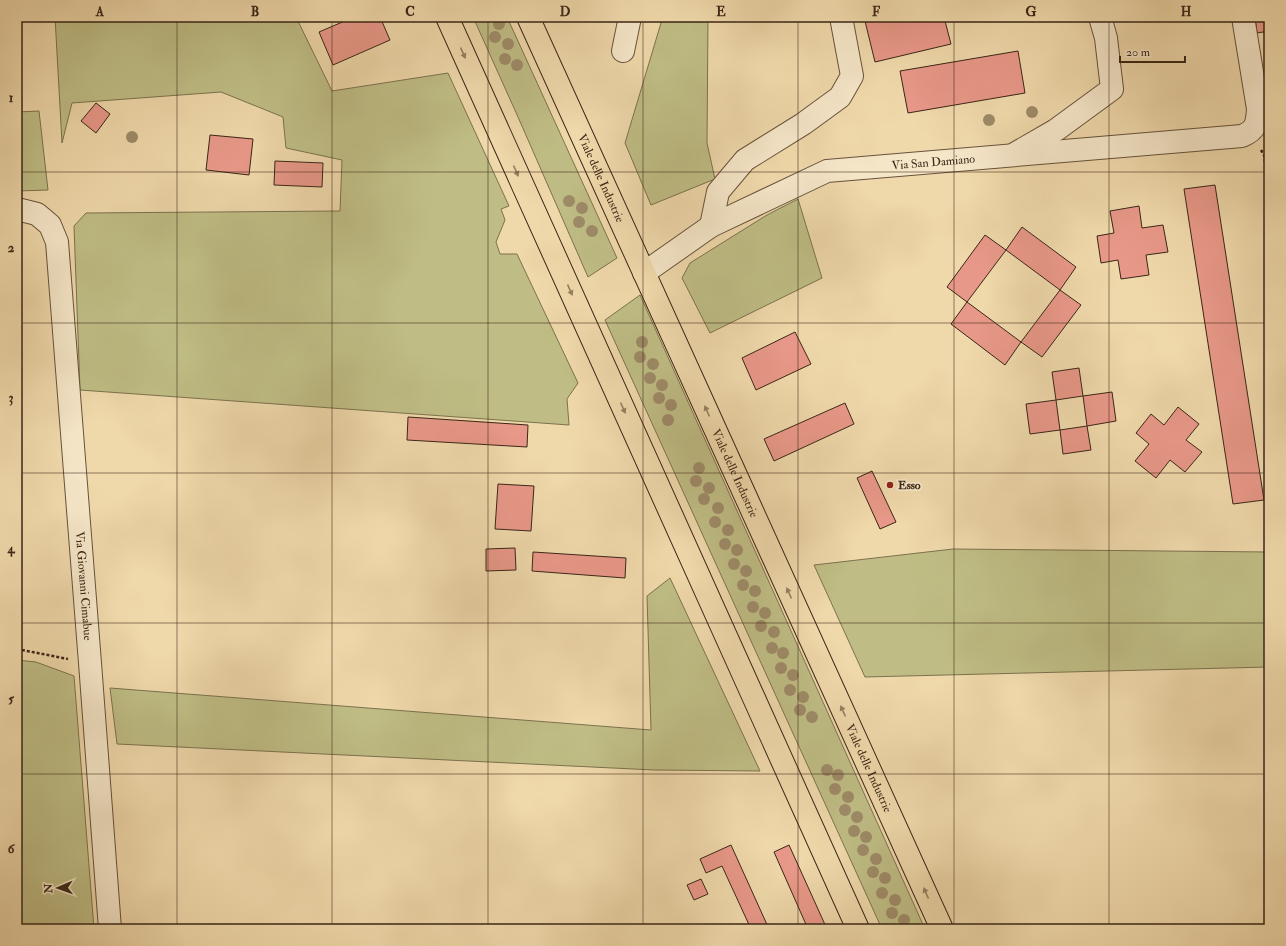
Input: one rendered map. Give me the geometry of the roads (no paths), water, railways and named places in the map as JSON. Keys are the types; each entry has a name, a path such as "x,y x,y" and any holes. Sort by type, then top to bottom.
{"main road":[{"path":"447,17 858,929"},
{"name":"Viale delle Industrie","path":"528,17 942,929"}],"street":[{"path":"623,51 630,17"},
{"path":"711,226 718,192 745,160 803,124 840,97 852,76 841,17"},
{"path":"1011,156 1056,130 1112,90 1106,38 1100,17"},
{"path":"1244,17 1263,109"},
{"name":"Via San Damiano","path":"644,273 711,226 828,171 1242,136 1254,129 1263,109"},
{"name":"Via Giovanni Cimabue","path":"17,209 36,214 50,225 57,242 110,929"}],"place":[{"name":"Esso","path":"890,485"}]}
